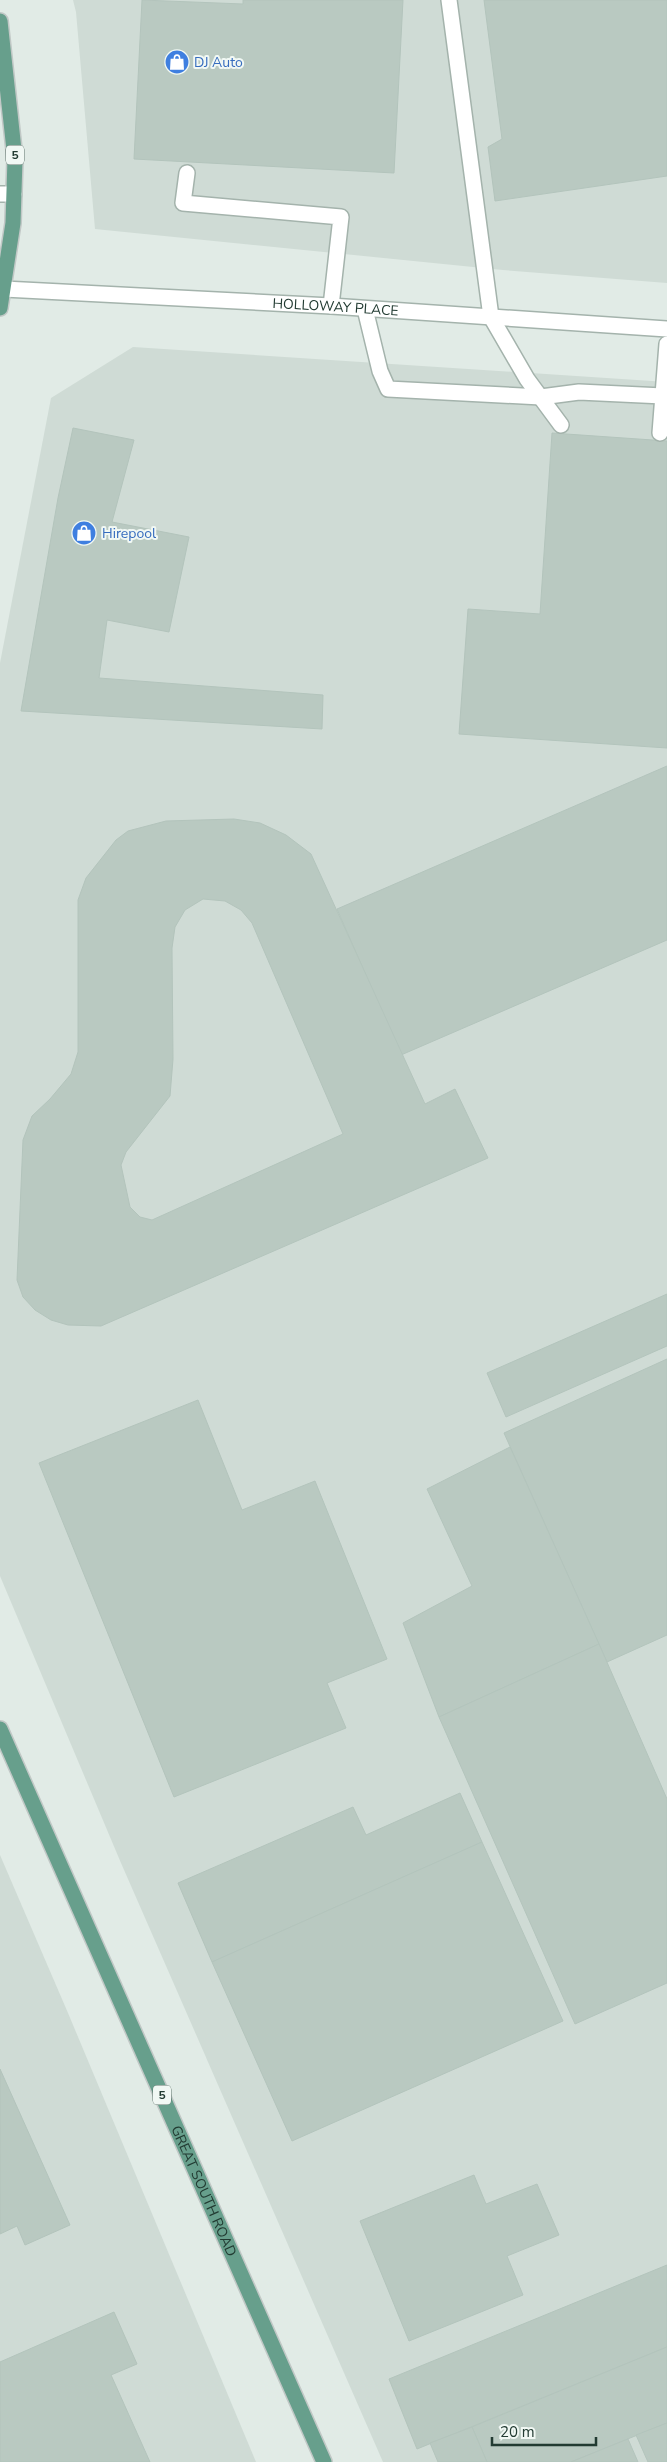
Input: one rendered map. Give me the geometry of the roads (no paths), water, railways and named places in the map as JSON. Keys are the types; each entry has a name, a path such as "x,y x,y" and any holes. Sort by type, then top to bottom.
{"main road":[{"name":"5","path":"0,21 15,159 7,194 13,223 0,308"},
{"name":"GREAT SOUTH ROAD","path":"0,1728 324,2462"}],"street":[{"path":"449,0 491,317 527,379 561,425"},
{"path":"187,173 183,204 341,217 331,306"},
{"name":"HOLLOWAY PLACE","path":"4,289 331,306 667,328"},
{"path":"365,309 380,371 388,389 541,397 579,392 663,396"},
{"path":"660,433 667,344"}],"place":[{"name":"DJ Auto","path":"177,62"},
{"name":"Hirepool","path":"84,533"}]}
